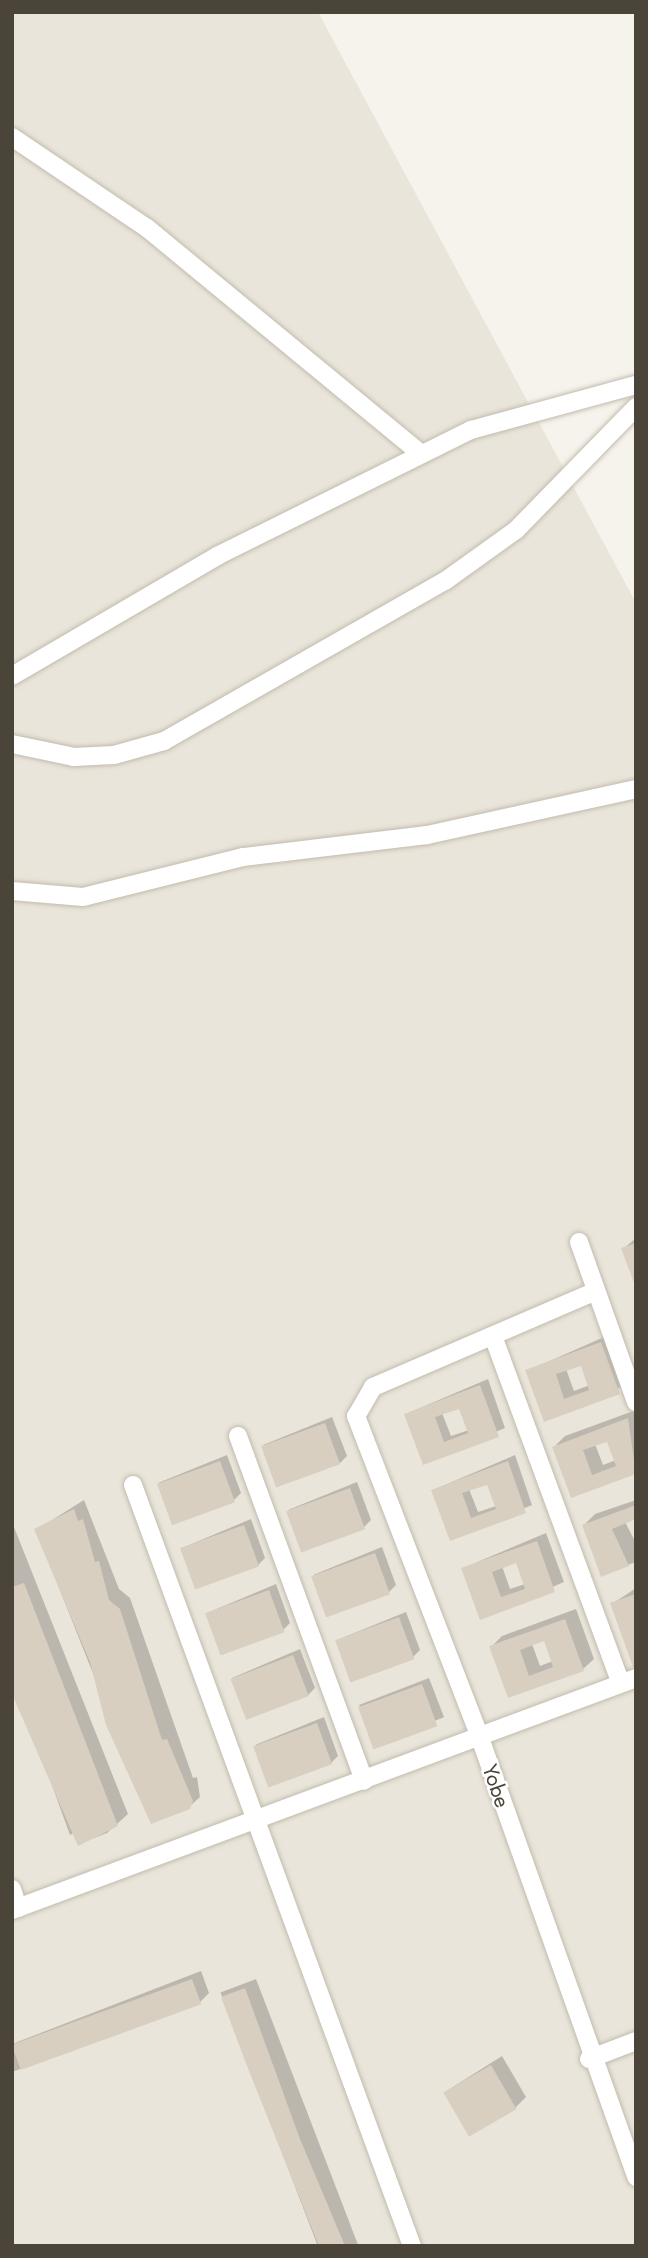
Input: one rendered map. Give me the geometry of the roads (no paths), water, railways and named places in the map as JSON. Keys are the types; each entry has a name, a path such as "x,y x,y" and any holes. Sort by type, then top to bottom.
{"street":[{"path":"12,137 147,228 421,454"},
{"path":"12,676 217,556 471,430 636,385"},
{"path":"12,744 74,757 164,741 445,581 516,530 636,407"},
{"path":"12,891 83,897 243,857 427,835 636,789"},
{"path":"579,1242 636,1402"},
{"path":"12,1889 15,1909 628,1681 493,1336 596,1291"},
{"name":"Yobe","path":"493,1336 373,1387 361,1398 356,1416 480,1738 589,2059 636,2177"},
{"path":"238,1436 365,1781"},
{"path":"133,1485 412,2246"},
{"path":"589,2059 636,2041"}]}
